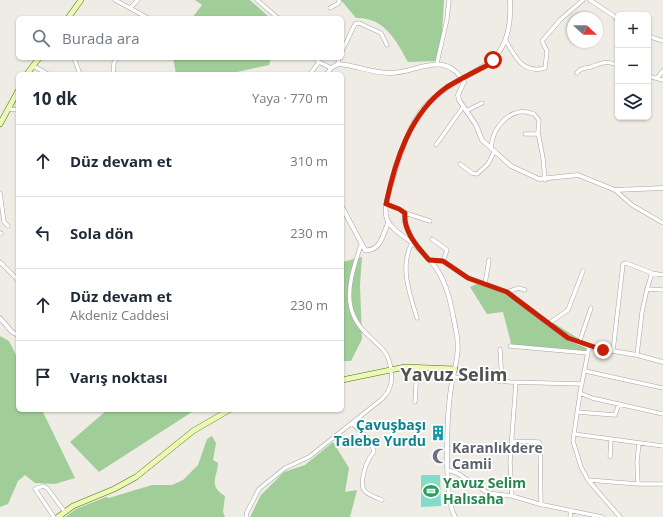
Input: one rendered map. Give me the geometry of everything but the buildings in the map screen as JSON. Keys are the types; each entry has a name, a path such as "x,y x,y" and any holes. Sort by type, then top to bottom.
{"main road":[{"path":"69,16 81,0"},
{"path":"28,72 38,60"},
{"path":"0,122 16,95"},
{"path":"344,380 405,367 455,369"},
{"path":"58,517 65,512 136,477 187,435 227,412"}],"street":[{"path":"115,0 131,7 144,16"},
{"path":"131,7 138,0"},
{"path":"256,0 276,16"},
{"path":"330,8 340,4 339,0"},
{"path":"437,63 447,19 448,0"},
{"path":"455,517 449,502 448,470 450,398 458,342 449,300 440,276 429,260 416,246 395,232 388,224 386,204 396,169 416,118 426,105 441,92 488,65 498,55 506,41 511,21 510,0"},
{"path":"506,41 514,55 526,68 536,70 545,68 547,51 542,41 561,19 583,0"},
{"path":"590,0 615,17"},
{"path":"344,47 355,24 359,23 381,33 387,45"},
{"path":"651,37 663,41"},
{"path":"75,60 79,72"},
{"path":"113,72 116,60"},
{"path":"338,64 339,60"},
{"path":"312,72 319,62 331,68"},
{"path":"577,73 581,68 601,62 615,64"},
{"path":"328,72 331,68 338,64 387,73 397,73 441,63 462,79 464,84 458,97 476,124 482,140 511,166 539,179 546,180 578,175 615,190 632,205 663,223"},
{"path":"33,66 44,72"},
{"path":"657,78 663,71"},
{"path":"651,77 663,80"},
{"path":"436,146 465,109 482,103"},
{"path":"8,109 16,110"},
{"path":"460,164 472,173 477,174 488,164 493,150 498,126 505,118 513,114 529,112 534,114 539,120 538,134 546,180"},
{"path":"525,134 538,134"},
{"path":"615,190 663,188"},
{"path":"0,193 4,222 8,226"},
{"path":"386,204 405,213 430,220"},
{"path":"344,211 365,250 371,250 377,247 388,224"},
{"path":"405,213 404,221 416,246"},
{"path":"432,239 447,250 443,261"},
{"path":"412,243 408,249 406,268 407,283 417,318"},
{"path":"246,517 259,489 285,468 309,458 382,399 390,389 392,378 385,352 369,338 360,327 351,308 349,294 361,244"},
{"path":"429,260 443,261 468,278 507,292 568,338 589,347 637,355 663,362"},
{"path":"485,284 489,260"},
{"path":"0,262 16,278"},
{"path":"613,351 622,266 626,263 652,273 663,275"},
{"path":"548,324 568,310 583,271"},
{"path":"637,355 642,312 652,273"},
{"path":"507,292 519,288 525,290"},
{"path":"647,289 663,290"},
{"path":"579,342 591,308"},
{"path":"0,318 12,332 16,334"},
{"path":"510,346 588,353"},
{"path":"589,347 577,412 574,434 575,449 588,480 620,517"},
{"path":"500,349 502,382"},
{"path":"415,402 417,367"},
{"path":"585,371 663,388"},
{"path":"453,377 502,382 582,384"},
{"path":"512,496 510,462 516,382"},
{"path":"580,393 663,414"},
{"path":"577,412 615,415 619,404"},
{"path":"352,422 373,445 374,452 367,461 361,484 362,489 370,496 382,500"},
{"path":"574,434 663,446"},
{"path":"610,457 611,439"},
{"path":"512,440 538,442 540,444 541,505"},
{"path":"638,484 636,462 639,443"},
{"path":"448,470 457,473 488,493 512,496 541,505 602,517"},
{"path":"588,480 638,484 663,484"},
{"path":"54,517 35,489 43,486 46,488 65,512"},
{"path":"570,517 571,510"}],"green space":[{"path":"195,0 250,0 268,16 194,16 202,5"},
{"path":"341,0 444,0 441,49 436,61 408,62 394,38 388,31 374,21 356,18"},
{"path":"173,60 270,60 269,65 237,72 176,72"},
{"path":"362,257 360,285 362,339 351,361 344,361 344,262"},
{"path":"481,282 497,288 584,342 587,353 512,347 503,312 487,314 470,287"},
{"path":"0,336 9,341 16,355 16,412 43,412 75,478 55,484 35,483 25,475 18,481 8,504 0,507"},
{"path":"105,412 192,412 99,472 70,442"},
{"path":"212,436 216,443 213,460 218,463 215,485 225,496 223,512 225,517 65,517 76,509 106,497 109,498 152,485 172,485 183,480 198,465 207,439"},
{"path":"333,442 349,468 345,492 357,490 350,517 250,517 261,495 284,472 305,465"},
{"name":"Yavuz Selim Halısaha","path":"421,475 440,475 441,506 421,507"}],"place":[{"name":"Çavuşbaşı Talebe Yurdu","path":"438,433"},
{"name":"Karanlıkdere Camii","path":"440,456"},
{"name":"Yavuz Selim Halısaha","path":"431,491"}],"district":[{"name":"Yavuz Selim","path":"454,375"}],"route":[{"path":"493,60 488,65 448,87 421,111 408,135 390,187 386,204 405,213 404,221 407,229 416,246 429,260 443,261 468,278 507,292 523,306 568,338 589,347 603,350"}]}
